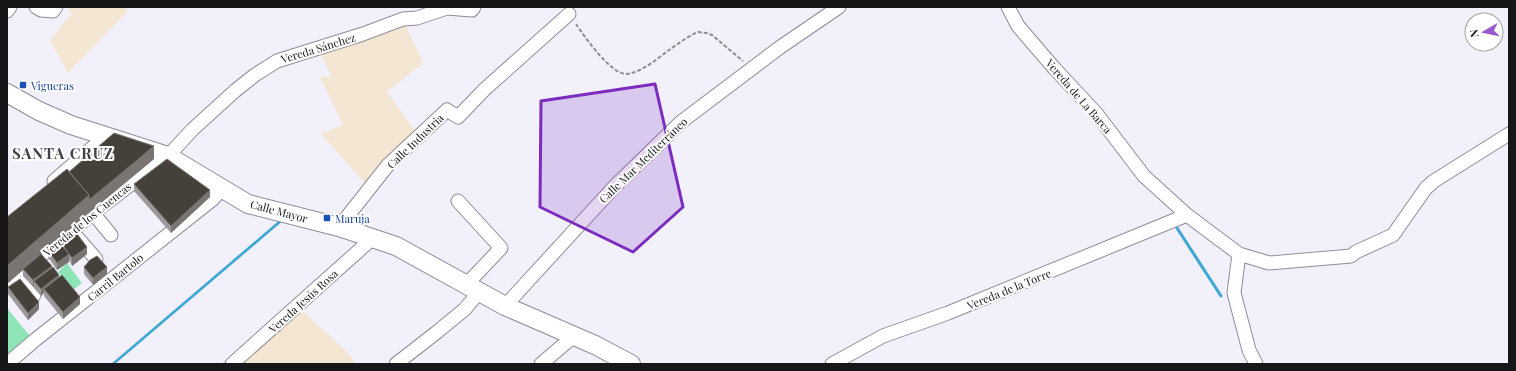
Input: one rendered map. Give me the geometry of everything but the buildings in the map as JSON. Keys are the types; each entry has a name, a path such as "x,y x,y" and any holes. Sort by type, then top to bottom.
{"main road":[{"name":"Calle Mayor","path":"9,97 60,121 168,156 239,199 257,207 340,226 396,246 505,306 574,336 631,364"}],"street":[{"path":"7,11 10,7"},
{"path":"36,7 41,10 53,11 56,7"},
{"name":"Vereda Sánchez","path":"168,156 193,129 236,90 255,75 277,61 363,34 403,19 417,18 447,8 472,10 474,7"},
{"name":"Calle Mar Mediterráneo","path":"505,306 615,186 681,122 779,48 839,7"},
{"name":"Vereda de La Barca","path":"1008,7 1018,26 1054,68 1096,113 1144,176 1187,216 1239,254 1269,263 1351,256 1356,252 1393,235 1426,188 1434,181 1509,134"},
{"name":"Calle Industria","path":"340,226 388,165 447,110 458,117 485,89 569,14"},
{"path":"42,191 106,136"},
{"name":"Vereda de los Cuencas","path":"7,284 93,213 168,156"},
{"name":"Carril Bartolo","path":"7,364 35,340 207,204 222,189"},
{"path":"396,364 465,309 472,288 501,248 458,201"},
{"path":"93,213 111,235"},
{"name":"Vereda de la Torre","path":"832,364 882,336 954,311 1187,216"},
{"path":"72,231 96,260"},
{"name":"Vereda Jesús Rosa","path":"232,364 374,237"},
{"path":"1239,254 1234,293 1249,350 1256,364"},
{"path":"40,256 49,267"},
{"path":"17,275 34,295"},
{"path":"541,364 574,336"}],"path":[{"path":"569,14 587,40 615,71 620,73 627,74 642,68 694,34 702,32 712,35 751,69"}],"highlighted area":[{"path":"655,84 683,207 633,252 540,207 541,101"}],"shaded area":[{"path":"67,7 124,7 128,11 68,73 50,40 72,13"},
{"path":"403,19 423,63 387,92 420,138 372,191 321,134 343,125 320,77 332,77 318,47"},
{"path":"293,302 350,355 355,364 221,364"}],"green space":[{"path":"67,263 82,283 73,290 58,272"},
{"path":"7,308 34,341 7,362"}],"water":[{"path":"282,218 285,219 115,364 111,364"}],"waterway":[{"path":"1177,228 1221,296"}],"place":[{"name":"Vigueras","path":"23,85"},
{"name":"Maruja","path":"327,218"}],"district":[{"name":"SANTA CRUZ","path":"63,153"}]}
